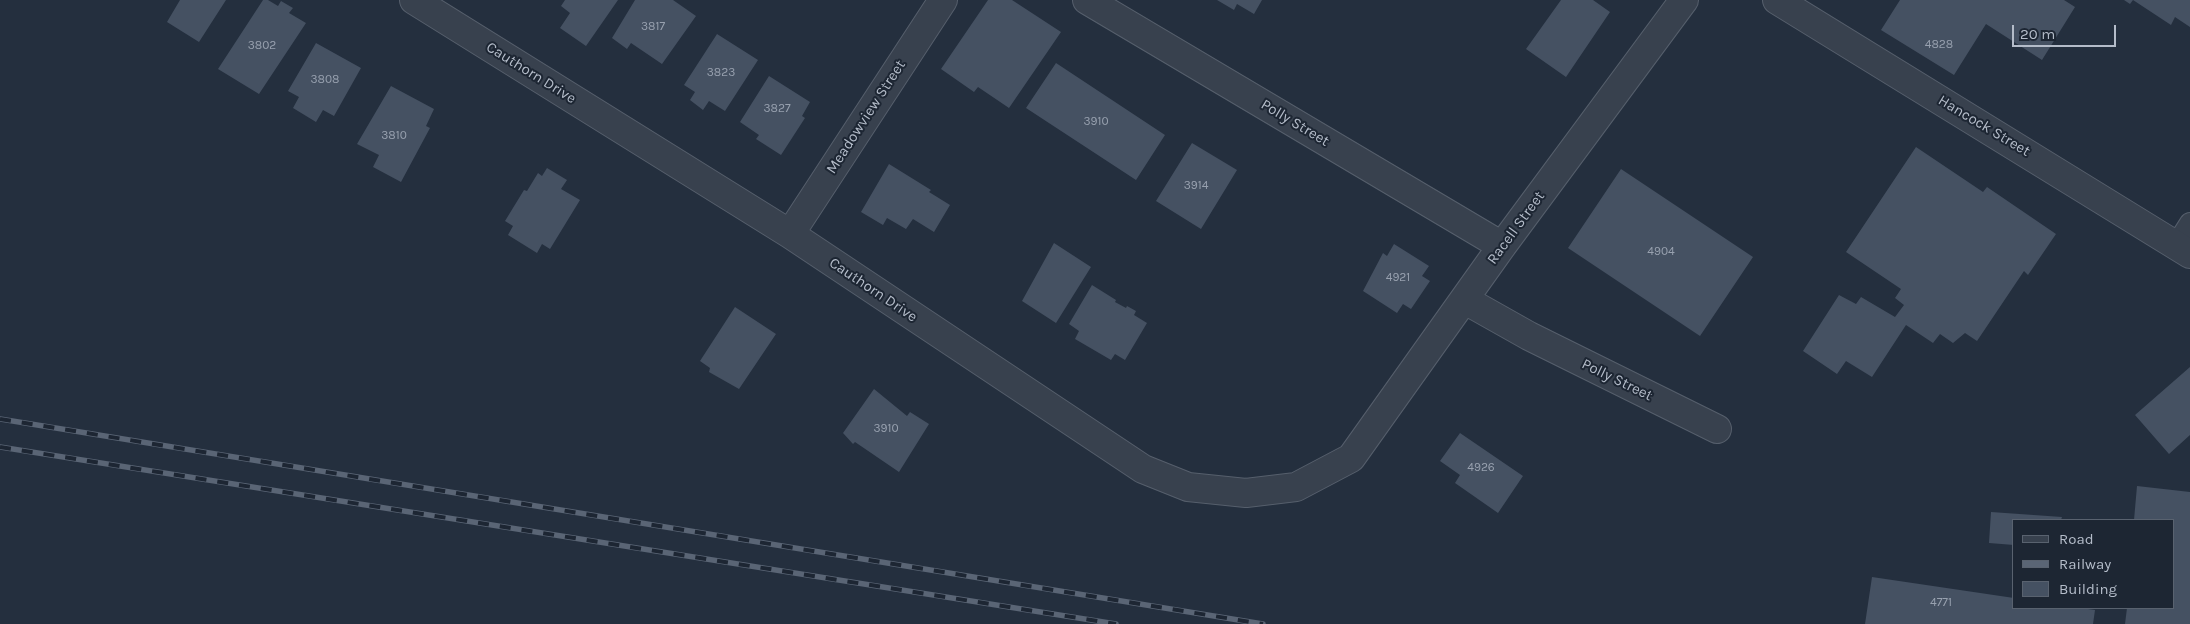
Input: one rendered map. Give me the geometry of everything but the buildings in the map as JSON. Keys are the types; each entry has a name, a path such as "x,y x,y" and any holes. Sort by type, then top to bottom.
{"street":[{"name":"Cauthorn Drive","path":"414,0 790,234 1142,469 1188,487 1246,493 1296,487 1351,458"},
{"name":"Meadowview Street","path":"790,234 943,0"},
{"name":"Polly Street","path":"1087,0 1502,246"},
{"name":"Racell Street","path":"1351,458 1502,246 1684,0"},
{"name":"Hancock Street","path":"1777,0 2185,240"},
{"name":"Polly Street","path":"1465,300 1529,336 1717,429"}],"railway":[{"path":"0,419 1263,624"},
{"path":"0,447 1116,624"}]}
